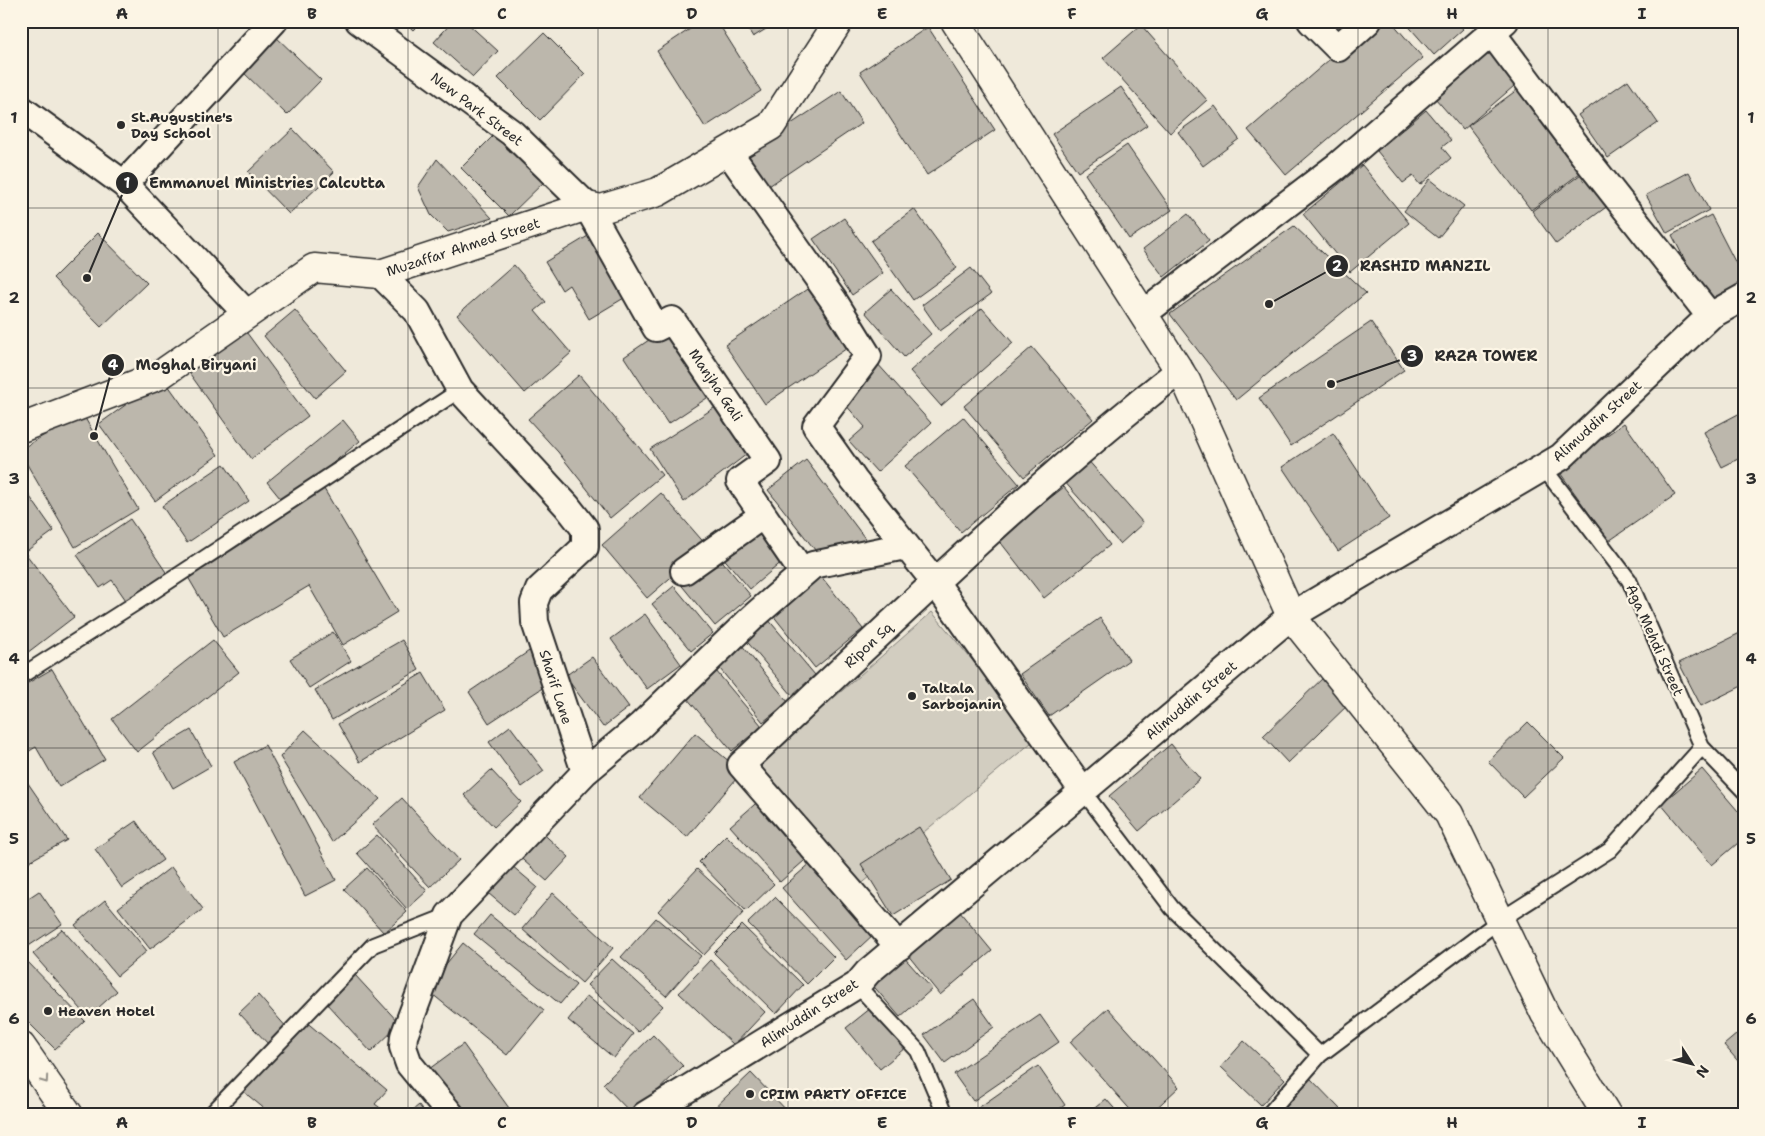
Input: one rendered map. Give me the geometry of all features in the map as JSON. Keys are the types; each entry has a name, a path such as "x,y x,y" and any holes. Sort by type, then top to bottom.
{"street":[{"path":"124,184 274,21"},
{"name":"New Park Street","path":"358,21 512,133 587,206"},
{"name":"Muzaffar Ahmed Street","path":"21,428 160,375 314,268 380,274 587,206 601,209 658,192 771,126 839,21"},
{"path":"955,21 1180,370 1292,616 1449,814 1545,1014 1607,1115"},
{"path":"1311,21 1338,48 1368,21"},
{"path":"1143,314 1337,166 1498,27 1588,161 1710,316"},
{"path":"21,109 124,184 247,314"},
{"path":"728,151 834,302 868,356 816,426 854,480 935,582 1083,791"},
{"name":"Manjha Gali","path":"587,206 656,328 672,320 768,460 740,481 803,572"},
{"name":"Sharif Lane","path":"380,274 417,311 460,390 567,506 585,529 585,547 539,590 534,604 535,622 584,772"},
{"name":"Alimuddin Street","path":"646,1115 857,985 868,972 1292,616 1561,457 1710,316 1741,304"},
{"name":"Ripon Sq","path":"899,947 740,765 935,582 1117,420 1180,370"},
{"path":"684,571 764,515"},
{"path":"451,1115 409,1064 403,1047 406,1027 448,915 584,772 640,726 753,617 803,572 812,565 906,546"},
{"path":"21,1046 69,1115"}],"lane":[{"path":"21,676 147,596 460,390"},
{"name":"Aga Mehdi Street","path":"1543,467 1629,580 1702,747 1744,792"},
{"path":"1268,1115 1320,1055 1500,920 1610,850 1702,747"},
{"path":"1083,791 1172,908 1320,1055"},
{"path":"210,1115 373,945 448,915"},
{"path":"857,985 918,1051 945,1115"}],"shaded area":[{"path":"932,612 1037,738 859,886 756,766"}],"building":[{"path":"403,21 422,21 413,30"},
{"path":"453,21 465,21 498,51 473,77 434,42"},
{"path":"702,21 717,21 761,91 705,127 657,51"},
{"path":"743,21 779,21 753,37"},
{"path":"1337,21 1363,21 1349,35"},
{"path":"1374,21 1391,21 1423,58 1286,175 1248,130"},
{"path":"1404,21 1455,21 1463,29 1434,55"},
{"path":"1461,21 1471,21 1465,26"},
{"path":"1141,25 1207,100 1170,133 1103,58"},
{"path":"928,27 995,130 927,175 860,72"},
{"path":"544,33 585,74 540,120 498,78"},
{"path":"273,34 321,80 287,115 240,69"},
{"path":"1486,39 1521,80 1463,130 1428,90"},
{"path":"1628,80 1658,123 1608,158 1578,115"},
{"path":"1525,84 1588,167 1531,210 1468,126"},
{"path":"1121,87 1147,125 1078,172 1052,134"},
{"path":"841,91 862,123 766,188 744,155"},
{"path":"1215,106 1239,139 1203,166 1178,132"},
{"path":"1426,110 1451,140 1442,147 1451,158 1420,185 1413,176 1403,183 1377,151"},
{"path":"293,129 334,172 289,214 248,172"},
{"path":"499,130 547,179 509,216 461,168"},
{"path":"1127,145 1172,210 1129,239 1085,174"},
{"path":"437,159 492,218 448,232 431,215 418,187"},
{"path":"1362,165 1409,223 1350,272 1303,214"},
{"path":"1589,168 1613,202 1556,244 1532,211"},
{"path":"1689,172 1709,210 1667,233 1646,195"},
{"path":"1430,179 1464,206 1438,238 1404,211"},
{"path":"914,209 957,268 913,300 871,241"},
{"path":"1188,214 1209,241 1164,277 1143,249"},
{"path":"1711,215 1744,279 1744,283 1707,303 1672,235"},
{"path":"844,218 883,273 852,295 813,239"},
{"path":"1294,226 1366,293 1236,400 1170,314"},
{"path":"98,233 147,283 101,327 53,278"},
{"path":"593,233 629,295 589,319 569,285 562,290 545,262"},
{"path":"514,265 546,302 535,311 571,353 525,393 457,315"},
{"path":"971,268 991,294 940,331 922,305"},
{"path":"816,283 856,342 765,404 725,345"},
{"path":"891,289 931,334 904,357 865,312"},
{"path":"982,308 1013,343 941,406 910,371"},
{"path":"295,310 346,371 315,398 264,336"},
{"path":"1371,322 1404,370 1291,446 1259,398"},
{"path":"241,325 308,416 251,459 185,367"},
{"path":"665,329 710,396 668,424 624,357"},
{"path":"1032,347 1093,419 1024,477 964,406"},
{"path":"876,362 931,423 877,472 849,441 865,427 838,396"},
{"path":"579,375 662,475 610,518 558,452 528,419"},
{"path":"163,378 218,455 155,501 99,424"},
{"path":"717,406 747,454 684,502 650,449"},
{"path":"1744,411 1744,456 1722,467 1704,432"},
{"path":"82,413 138,509 75,547 21,454 21,449"},
{"path":"963,417 1019,484 961,532 905,466"},
{"path":"343,420 360,441 284,503 267,482"},
{"path":"1624,423 1675,495 1609,541 1558,470"},
{"path":"1333,433 1389,518 1338,551 1282,467"},
{"path":"1086,458 1143,523 1120,544 1062,479"},
{"path":"806,460 870,545 819,555 768,490"},
{"path":"224,464 249,501 187,543 162,506"},
{"path":"21,484 54,531 25,552 21,546"},
{"path":"1064,487 1110,545 1044,598 998,539"},
{"path":"324,489 397,612 343,645 309,586 223,637 185,572"},
{"path":"661,493 707,546 647,598 602,545"},
{"path":"130,519 170,578 130,606 112,580 100,588 77,555"},
{"path":"760,527 784,560 750,589 721,555"},
{"path":"714,551 751,596 715,626 678,581"},
{"path":"26,554 74,617 27,653 21,646 21,558"},
{"path":"816,570 863,629 815,668 768,609"},
{"path":"674,586 713,633 691,651 652,604"},
{"path":"645,614 681,664 647,689 611,639"},
{"path":"767,618 815,675 792,695 744,638"},
{"path":"1100,618 1129,660 1049,716 1020,674"},
{"path":"1744,631 1744,685 1701,706 1679,663"},
{"path":"333,632 351,661 309,688 290,659"},
{"path":"213,640 239,672 137,752 112,719"},
{"path":"402,640 419,670 332,720 315,690"},
{"path":"741,644 788,702 763,722 716,664"},
{"path":"532,649 553,681 489,723 469,692"},
{"path":"592,657 629,707 603,727 565,676"},
{"path":"52,669 105,759 59,787 36,747 26,753 21,745 21,687"},
{"path":"716,671 762,726 732,751 686,697"},
{"path":"423,673 445,710 360,762 338,724"},
{"path":"1328,673 1353,700 1288,763 1263,736"},
{"path":"1528,722 1564,758 1523,797 1488,761"},
{"path":"510,726 544,771 522,787 489,742"},
{"path":"191,730 211,766 173,788 153,752"},
{"path":"305,730 380,799 332,842 280,757"},
{"path":"695,733 742,772 687,837 640,798"},
{"path":"1171,744 1200,779 1139,831 1109,796"},
{"path":"265,745 336,880 305,896 234,762"},
{"path":"1702,769 1744,818 1744,838 1712,865 1661,804"},
{"path":"491,770 521,802 494,827 464,795"},
{"path":"21,773 67,840 21,866"},
{"path":"402,798 459,860 430,887 372,825"},
{"path":"762,798 812,854 780,882 730,826"},
{"path":"136,821 163,860 122,888 95,849"},
{"path":"919,827 951,880 893,916 861,864"},
{"path":"538,829 569,857 547,881 516,854"},
{"path":"377,835 427,891 407,909 357,853"},
{"path":"726,835 774,884 746,911 699,862"},
{"path":"505,860 537,887 514,915 482,888"},
{"path":"812,862 875,933 846,960 782,888"},
{"path":"171,867 203,909 150,949 118,908"},
{"path":"367,868 407,912 384,933 344,889"},
{"path":"697,869 744,912 704,955 658,911"},
{"path":"39,891 62,924 21,951 21,903"},
{"path":"553,893 613,948 582,983 522,929"},
{"path":"775,897 834,957 807,984 748,923"},
{"path":"105,900 147,951 117,976 75,925"},
{"path":"955,906 992,951 940,995 903,949"},
{"path":"490,915 576,985 560,1004 474,934"},
{"path":"656,918 701,956 666,996 621,957"},
{"path":"742,925 803,985 776,1014 714,953"},
{"path":"62,929 117,991 88,1017 33,954"},
{"path":"463,943 544,1010 507,1055 426,989"},
{"path":"902,955 932,989 900,1017 870,982"},
{"path":"612,959 663,1006 638,1032 587,985"},
{"path":"26,960 85,1021 55,1049 21,1015 21,965"},
{"path":"710,960 765,1012 734,1045 679,993"},
{"path":"355,975 400,1024 371,1052 326,1003"},
{"path":"258,995 288,1029 270,1046 239,1013"},
{"path":"587,996 633,1034 614,1058 568,1020"},
{"path":"974,999 994,1027 945,1063 924,1035"},
{"path":"871,1008 905,1048 880,1069 846,1028"},
{"path":"1108,1008 1179,1087 1149,1115 1135,1115 1070,1042"},
{"path":"1040,1015 1059,1042 973,1101 954,1074"},
{"path":"304,1020 387,1090 375,1104 383,1110 379,1115 272,1115 244,1092"},
{"path":"1744,1028 1744,1068 1724,1045"},
{"path":"653,1035 683,1066 633,1115 603,1084"},
{"path":"1244,1041 1285,1079 1261,1105 1221,1067"},
{"path":"463,1044 514,1115 462,1115 429,1069"},
{"path":"1038,1066 1065,1105 1051,1115 972,1115 971,1113"},
{"name":"CPIM PARTY OFFICE","path":"751,1073 791,1115 707,1115"},
{"path":"1309,1077 1340,1109 1333,1115 1271,1115"},
{"path":"1106,1099 1120,1115 1086,1115"},
{"path":"419,1105 426,1115 407,1115"}],"place":[{"name":"St.Augustine's Day School","path":"121,125"},
{"name":"Emmanuel Ministries Calcutta","path":"87,278"},
{"name":"RASHID MANZIL","path":"1269,304"},
{"name":"RAZA TOWER","path":"1331,384"},
{"name":"Moghal Biryani","path":"94,436"},
{"name":"Taltala Sarbojanin","path":"912,696"},
{"name":"Heaven Hotel","path":"48,1011"},
{"name":"CPIM PARTY OFFICE","path":"750,1094"}]}
